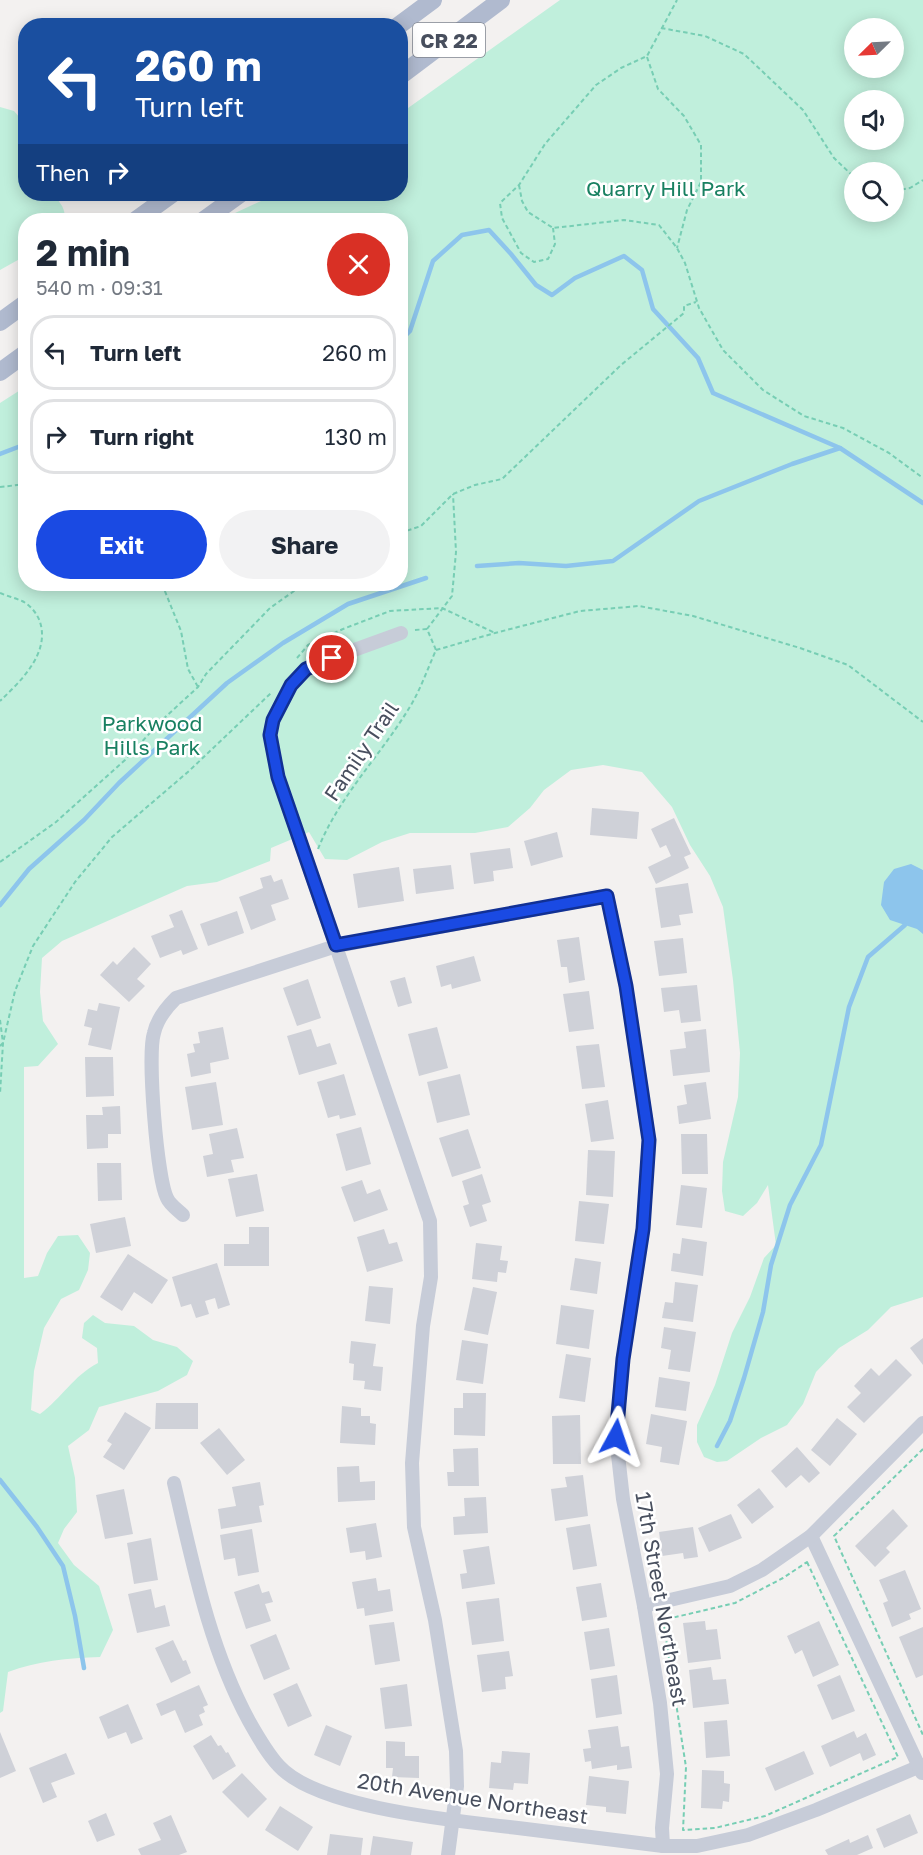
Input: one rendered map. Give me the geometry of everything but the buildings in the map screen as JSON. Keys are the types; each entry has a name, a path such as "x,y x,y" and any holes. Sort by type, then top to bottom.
{"main road":[{"name":"CR 22","path":"408,18 432,0"},
{"name":"CR 22","path":"408,70 501,0"},
{"path":"146,213 162,201"},
{"path":"214,213 230,201"},
{"path":"0,322 18,309"},
{"path":"0,372 18,359"}],"street":[{"path":"401,633 306,669 291,685 273,720 270,735 278,777 430,1221 431,1277 423,1326 412,1464 414,1527 435,1620 456,1751 457,1786 448,1855"},
{"name":"17th Street Northeast","path":"336,945 607,896 626,986 649,1140 643,1229 623,1359 616,1437 623,1499 660,1703 667,1774 662,1828 663,1846"},
{"path":"183,1215 168,1200 161,1180 151,1060 153,1034 162,1013 176,998 336,945"},
{"path":"644,1606 730,1586 762,1570 811,1536 923,1423"},
{"name":"20th Avenue Northeast","path":"174,1483 194,1571 213,1637 236,1696 260,1740 280,1768 311,1788 358,1803 454,1820 663,1846 697,1846 748,1835 922,1769"},
{"path":"811,1536 922,1769"}],"path":[{"path":"553,228 555,244 548,259 534,262 521,253 502,218 500,203 519,185 545,144 596,85 621,68 647,56 677,0"},
{"path":"662,28 705,36 744,54 802,110 834,158 844,168"},
{"path":"647,56 658,89 684,116 702,145 701,182 687,210 677,248"},
{"path":"904,189 923,180"},
{"path":"519,185 522,201 528,212 553,228 624,220 659,225 686,263 697,302 723,350 763,390 804,416 843,428 889,453 923,477"},
{"path":"408,530 421,526 453,494 475,484 502,479 621,365 684,313 684,306 697,302"},
{"path":"0,487 18,485"},
{"path":"453,494 456,552 452,596 427,629 436,650 580,611 639,606 693,616 848,665 923,722"},
{"path":"165,591 181,631 188,669 198,687"},
{"path":"0,862 56,822 125,760 161,720 198,687 206,674 270,608 294,591"},
{"path":"0,593 24,602 38,615 43,631 42,648 18,684 0,701"},
{"path":"294,662 308,645 390,611 442,608 495,633"},
{"name":"Family Trail","path":"311,869 325,832 411,705 436,650"},
{"path":"0,1094 3,1043 15,991 33,946 75,882 112,837 189,771 274,690"},
{"path":"0,1020 3,1043"},
{"path":"0,1046 3,1043"},
{"path":"923,1449 834,1536 923,1735"},
{"path":"807,1562 898,1757 765,1816 715,1828 683,1830 686,1767 663,1620 735,1603 783,1578 807,1562"}],"green space":[{"path":"560,0 923,0 923,1297 891,1307 868,1330 839,1348 816,1372 803,1404 787,1425 761,1438 727,1461 717,1462 704,1457 697,1442 697,1425 715,1385 732,1333 750,1297 764,1258 776,1245 768,1185 757,1203 743,1216 725,1211 722,1191 723,1162 738,1097 740,1053 723,907 710,876 690,845 672,807 642,772 603,765 571,770 544,790 530,808 508,827 475,833 410,833 382,842 347,860 325,859 309,832 271,848 270,861 217,882 187,886 62,941 42,958 40,992 43,1021 58,1044 38,1066 24,1067 24,1278 38,1276 47,1253 58,1236 78,1235 90,1253 88,1270 79,1290 61,1299 44,1328 34,1371 31,1410 40,1414 81,1374 98,1363 97,1348 82,1338 84,1323 93,1315 105,1323 134,1326 153,1340 177,1347 193,1361 187,1375 158,1391 99,1407 89,1430 68,1446 75,1478 77,1512 64,1529 58,1543 74,1565 99,1586 113,1630 100,1657 53,1661 8,1672 3,1711 0,1713 0,403 18,391 18,591 408,591 408,213 235,213 261,201 408,201 408,108"},
{"path":"0,107 14,111 18,116 18,201 58,201 64,213 18,213 18,260 0,270"}],"water":[{"path":"911,864 923,870 923,934 917,929 890,920 881,905 884,882 894,869"}],"waterway":[{"path":"408,333 433,261 462,235 489,230 536,285 552,295 575,278 624,256 642,270 653,309 698,358 713,393 840,448 923,503"},
{"path":"0,454 18,447"},
{"path":"477,566 519,563 566,566 613,561 699,501 792,464 840,448"},
{"path":"408,584 426,578"},
{"path":"0,905 29,869 84,820 119,783 227,683 283,643 348,604 387,591"},
{"path":"717,1446 730,1421 744,1378 763,1312 771,1265 790,1205 821,1145 849,1007 868,957 905,925"},
{"path":"0,1480 37,1527 63,1566 84,1668"}],"route":[{"path":"332,658 306,669 291,685 273,720 270,735 278,777 336,945 607,896 626,986 649,1140 643,1229 623,1359 616,1437"}],"park label":[{"name":"Quarry Hill Park","path":"666,188"},
{"name":"Parkwood Hills Park","path":"152,735"}]}
